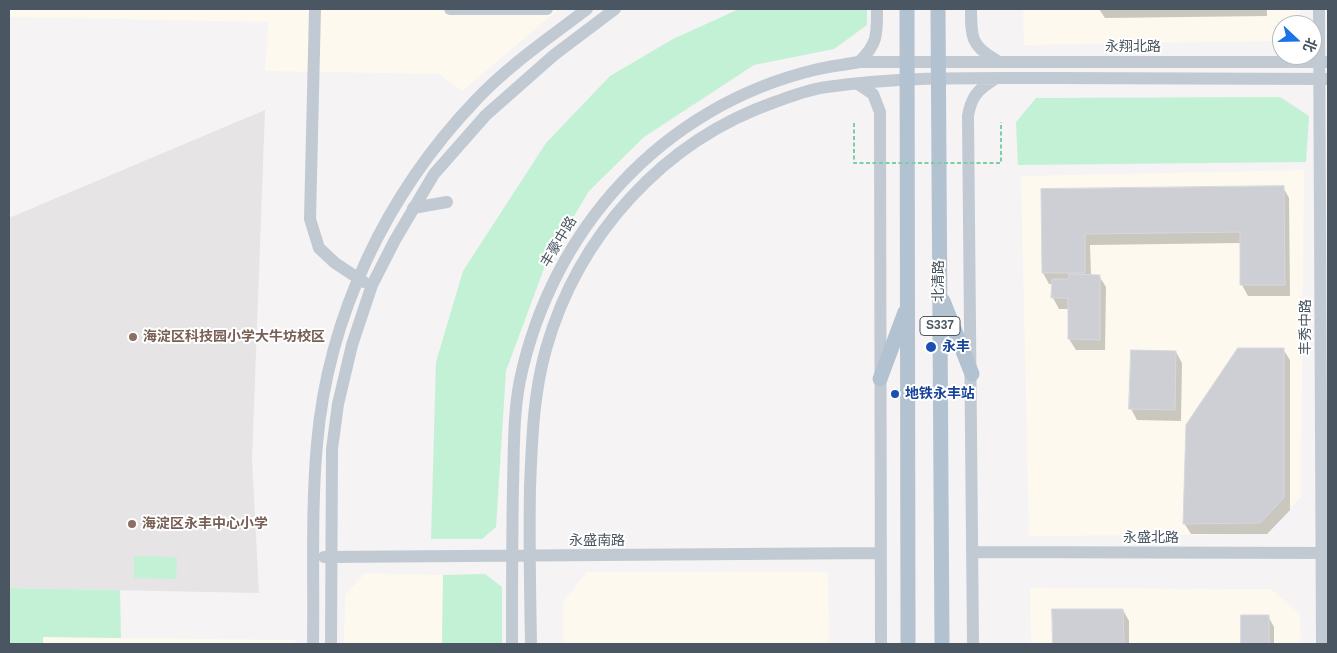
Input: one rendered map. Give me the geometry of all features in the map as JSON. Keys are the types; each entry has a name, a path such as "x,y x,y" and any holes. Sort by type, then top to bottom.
{"main road":[{"name":"S337","path":"907,9 908,644"},
{"name":"北清路","path":"938,9 942,644"},
{"path":"940,292 972,374"},
{"path":"880,379 908,304"}],"street":[{"path":"315,9 310,219 319,248 357,279 372,285"},
{"path":"450,9 547,9"},
{"path":"313,644 317,444 324,392 336,339 357,279 396,205 445,134 477,99 515,64 587,9"},
{"path":"331,644 332,449 338,404 352,345 372,285 413,208 434,174 486,115 554,55 615,9"},
{"path":"860,62 872,50 878,29 878,9"},
{"path":"971,9 971,36 979,51 998,61"},
{"name":"丰秀中路","path":"1319,9 1324,62 1325,553 1322,644"},
{"name":"丰豪中路","path":"512,644 514,432 520,382 532,337 553,282 588,221 630,172 673,136 723,104 785,79 815,70 860,62 908,61"},
{"name":"永翔北路","path":"908,61 1324,62"},
{"path":"973,644 972,374 968,116 970,102 979,88 996,78"},
{"path":"531,644 529,556 532,431 537,388 546,348 576,276 593,246 619,211 660,167 706,135 761,107 825,87 908,80 996,78 1324,79"},
{"path":"858,84 873,94 880,112 881,644"},
{"path":"413,208 447,202"},
{"name":"永盛北路","path":"973,552 1325,553"},
{"name":"永盛南路","path":"314,557 880,554"}],"path":[{"path":"854,123 854,163 1001,163 1001,122"}],"shaded area":[{"path":"9,9 559,9 462,91 439,74 265,71 268,22 9,17"},
{"path":"1023,9 1301,9 1298,15 1272,15 1272,41 1024,45"},
{"name":"海淀区科技园小学大牛坊校区","path":"265,110 252,460 259,593 9,588 9,218"},
{"path":"1304,170 1301,497 1266,534 1029,536 1021,176"},
{"path":"587,572 828,572 829,644 563,644 563,602"},
{"path":"365,573 443,575 442,644 344,644 345,595"},
{"path":"1030,588 1271,589 1300,614 1301,644 1031,644"},
{"path":"43,637 295,640 295,644 43,644"}],"green space":[{"path":"739,9 867,9 867,25 834,49 754,65 644,137 589,191 546,263 506,371 496,527 482,539 431,539 436,362 463,271 546,143 610,76 673,39"},
{"path":"1280,97 1309,116 1306,162 1018,165 1016,122 1036,98"},
{"path":"134,556 177,557 176,579 134,578"},
{"path":"485,574 502,587 502,644 442,644 443,575"},
{"path":"9,588 120,590 121,638 43,637 43,644 9,644"}],"building":[{"path":"1284,186 1285,285 1240,285 1240,232 1085,234 1085,273 1042,273 1041,189"},
{"path":"1069,274 1100,275 1100,340 1068,339 1068,298 1051,298 1052,279 1069,279"},
{"path":"1238,348 1284,348 1284,498 1260,523 1183,524 1186,425"},
{"path":"1131,350 1176,351 1175,410 1129,409"},
{"path":"1052,609 1123,609 1124,644 1053,644"},
{"path":"1241,615 1269,615 1269,644 1241,644"}],"place":[{"name":"海淀区科技园小学大牛坊校区","path":"133,337"},
{"name":"永丰","path":"931,347"},
{"name":"地铁永丰站","path":"895,394"},
{"name":"海淀区永丰中心小学","path":"132,524"}]}
